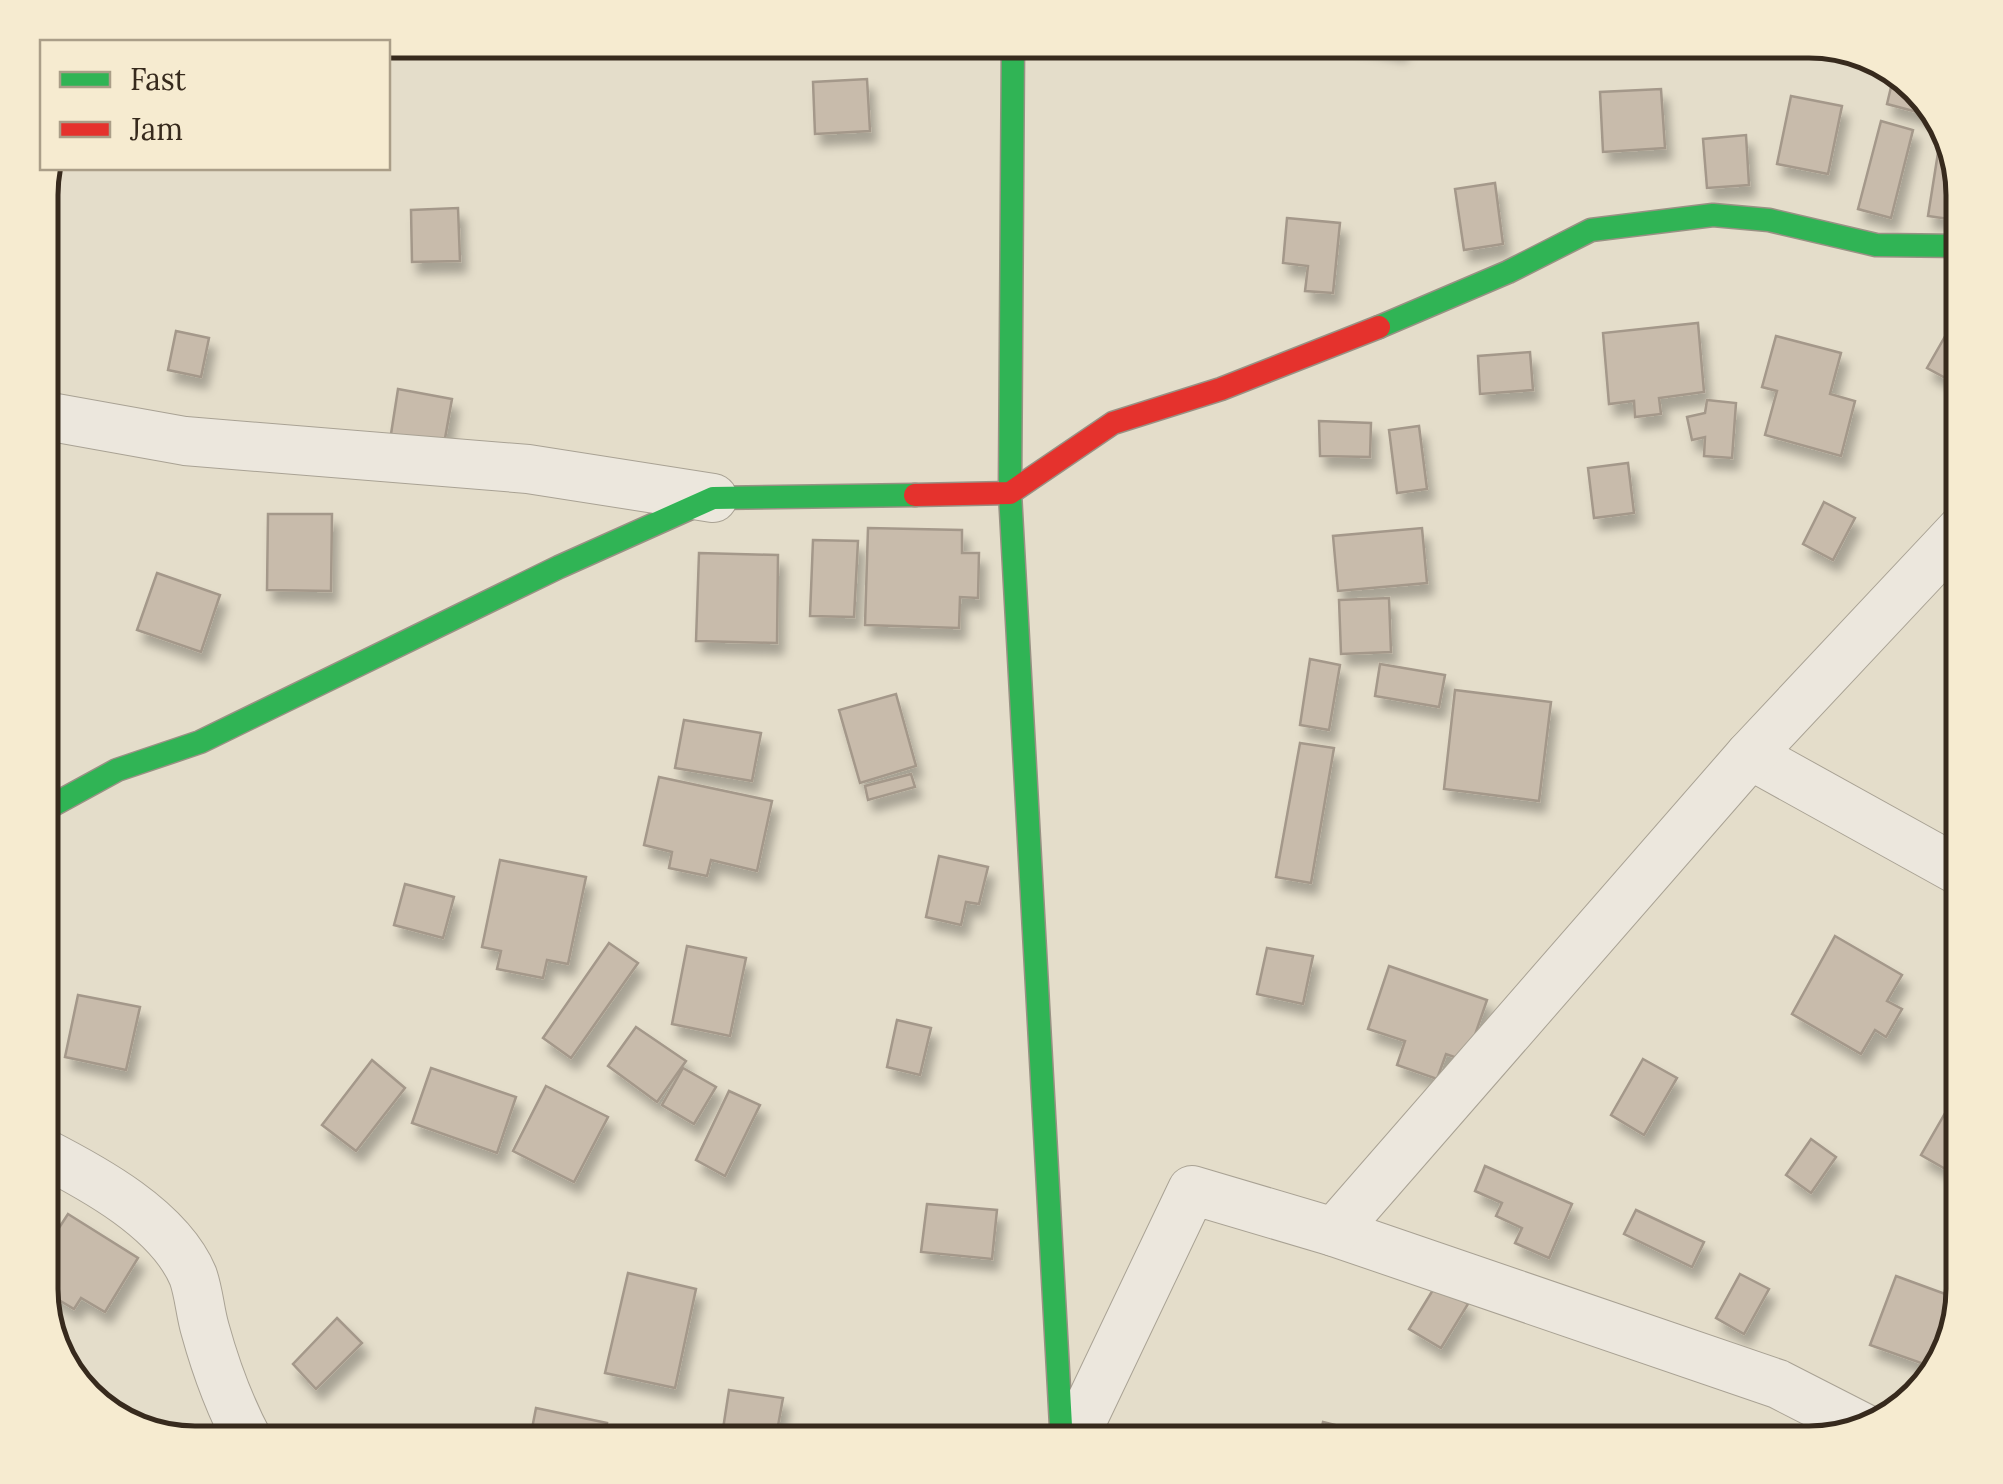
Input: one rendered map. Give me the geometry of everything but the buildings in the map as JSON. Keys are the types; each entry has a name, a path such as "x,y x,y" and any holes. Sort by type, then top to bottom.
{"street":[{"path":"1013,57 1010,493 1061,1426"},
{"path":"58,418 185,441 528,469 712,498 1010,493 1113,423 1221,389 1360,335 1508,272 1591,230 1713,214 1770,220 1876,245 1946,246"},
{"path":"58,802 116,770 200,742 559,567 712,498"},
{"path":"1334,1232 1750,755 1946,546"},
{"path":"1750,755 1946,864"},
{"path":"58,1161 158,1225 192,1275 215,1362 240,1426"},
{"path":"1080,1426 1192,1190 1334,1232 1778,1384 1849,1420"}],"traffic: fast":[{"path":"1013,57 1010,493 1061,1426"},
{"path":"1379,327 1508,272 1591,230 1713,215 1769,220 1876,245 1946,246"},
{"path":"58,802 117,770 200,742 559,567 713,498 915,495"}],"traffic: jam":[{"path":"915,495 1010,493 1113,423 1221,389 1379,327"}]}
